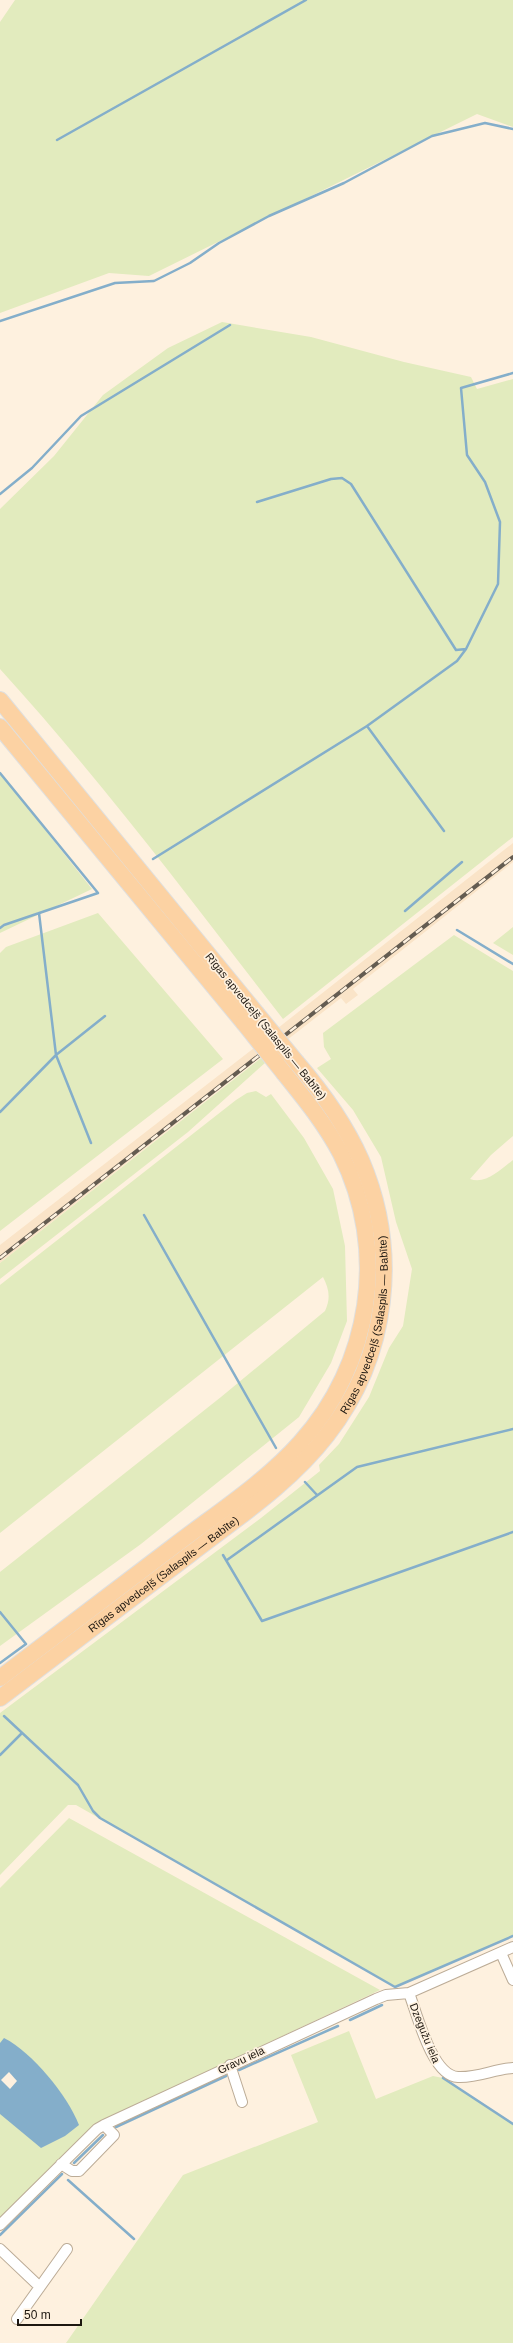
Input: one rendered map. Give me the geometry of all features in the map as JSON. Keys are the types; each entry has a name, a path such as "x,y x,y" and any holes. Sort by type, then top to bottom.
{"highway":[{"name":"Rīgas apvedceļš (Salaspils — Babīte)","path":"0,700 250,1018 284,1073 334,1141 353,1183 362,1216 368,1269 366,1304 360,1337 345,1378 330,1405 311,1431 281,1462 235,1500 0,1678"},
{"name":"Rīgas apvedceļš (Salaspils — Babīte)","path":"0,727 250,1018 297,1063 328,1104 354,1146 371,1187 378,1217 383,1250 383,1298 376,1342 360,1382 345,1409 327,1435 281,1483 0,1698"}],"street":[{"name":"Gravu iela","path":"0,2225 97,2129 104,2124 376,1999 386,1995 409,1993 513,1947"},
{"path":"501,1953 513,1980"},
{"name":"Dzegužu iela","path":"409,1993 438,2066 456,2078 479,2076 513,2068"},
{"path":"230,2065 242,2102"},
{"path":"61,2164 72,2171 79,2171 114,2135 104,2124"},
{"path":"0,2249 40,2287"},
{"path":"18,2319 67,2249"}],"shaded area":[{"path":"513,843 513,862 353,989 358,995 346,1004 341,998 287,1040 278,1028"},
{"path":"254,1048 261,1057 0,1263 0,1245"}],"green space":[{"path":"15,0 513,0 513,127 477,114 149,276 109,273 0,313 0,22"},
{"path":"222,322 311,337 404,362 471,377 477,389 513,379 513,837 283,1019 110,797 0,669 0,509 54,456 103,395 168,348"},
{"path":"0,773 92,889 0,933"},
{"path":"98,913 223,1059 0,1231 0,953 6,947"},
{"path":"513,927 513,955 493,943"},
{"path":"454,935 513,971 513,1136 491,1155 470,1179 482,1180 487,1178 498,1172 513,1160 513,1936 395,1987 76,1805 68,1805 0,1875 0,1713 261,1518 320,1471 319,1465 339,1444 369,1397 389,1348 403,1326 412,1269 396,1222 381,1157 353,1110 317,1068 331,1059 324,1047 323,1033"},
{"path":"261,1058 265,1063 188,1132 0,1279 0,1263"},
{"path":"256,1091 266,1097 271,1094 304,1138 333,1189 345,1246 347,1321 331,1363 299,1417 141,1544 0,1646 0,1572 221,1397 325,1311 329,1298 327,1286 323,1277 0,1533 0,1285 236,1100 247,1093"},
{"path":"69,1818 380,1990 96,2124 0,2219 0,1888"},
{"path":"349,2031 376,2099 433,2076 443,2078 513,2124 513,2343 66,2343 183,2175 318,2122 291,2055"}],"water":[{"path":"4,2038 26,2054 48,2076 58,2088 74,2113 79,2125 65,2136 41,2148 0,2114 0,2043"}],"pier":[{"path":"9,2072 17,2081 10,2089 1,2080"}],"waterway":[{"path":"57,140 306,0"},
{"path":"0,321 115,283 154,281 190,263 219,243 269,216 344,183 432,136 485,123 513,129"},
{"path":"0,494 32,468 81,416 230,325"},
{"path":"153,859 367,726 457,661 466,649 498,584 500,522 485,482 467,455 461,388 513,373"},
{"path":"257,502 331,479 342,478 351,484 456,650 466,649"},
{"path":"367,726 444,831"},
{"path":"0,773 98,893 4,925 0,928"},
{"path":"405,911 462,862"},
{"path":"39,913 56,1055 91,1143"},
{"path":"457,930 513,964"},
{"path":"0,1112 56,1055 105,1016"},
{"path":"144,1215 276,1448"},
{"path":"227,1560 357,1467 513,1429"},
{"path":"305,1482 317,1495"},
{"path":"223,1555 262,1621 513,1532"},
{"path":"0,1612 26,1644 0,1663"},
{"path":"4,1716 78,1785 93,1811 100,1818 395,1987 513,1936"},
{"path":"0,1755 22,1733"},
{"path":"350,2020 382,2005"},
{"path":"239,2070 338,2026"},
{"path":"116,2127 226,2076"},
{"path":"443,2078 513,2124"},
{"path":"74,2163 103,2135"},
{"path":"0,2235 62,2174"},
{"path":"68,2180 134,2239"}],"railway":[{"path":"0,1258 513,857"}]}
